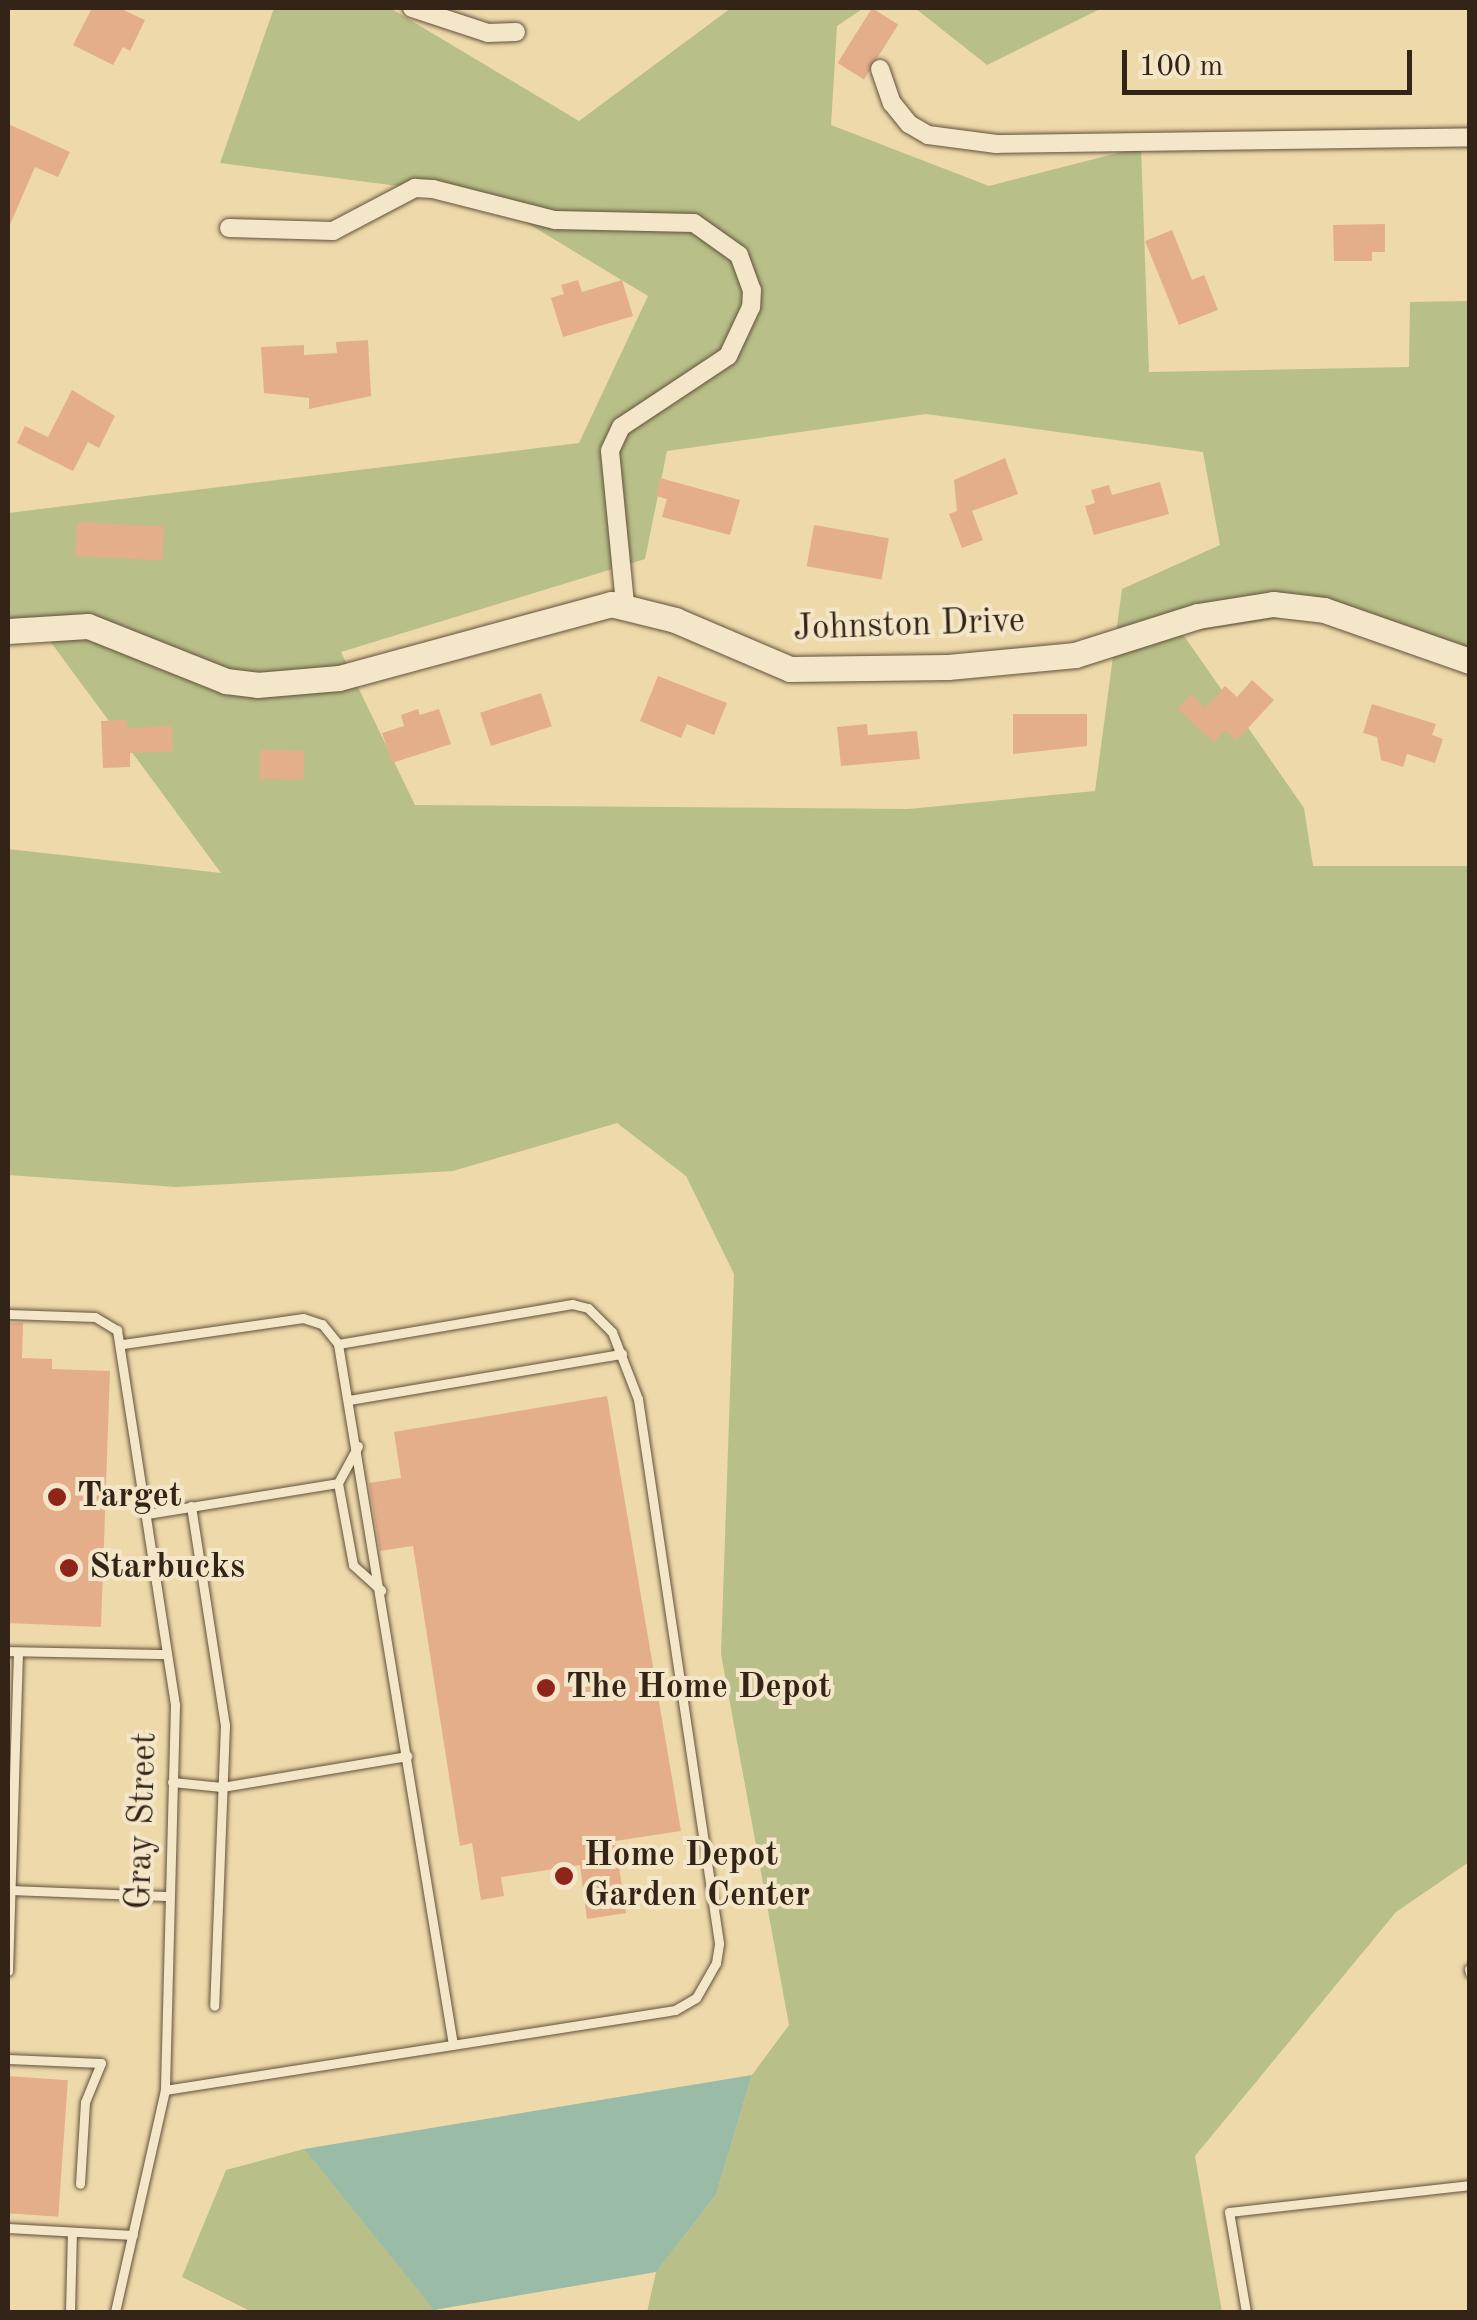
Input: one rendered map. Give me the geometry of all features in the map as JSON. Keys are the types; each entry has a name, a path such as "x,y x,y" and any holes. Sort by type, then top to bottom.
{"street":[{"path":"412,8 488,33 516,32"},
{"path":"880,69 892,103 909,124 928,135 996,144 1470,137"},
{"path":"8,631 88,626 226,681 295,683 625,604 610,451 620,428 728,356 751,308 739,254 694,224 554,220 414,188 333,231 229,228"},
{"name":"Johnston Drive","path":"625,604 790,670 948,667 1074,655 1198,616 1273,604 1324,610 1470,661"}],"lane":[{"path":"166,2090 675,2010 696,1998 716,1963 719,1943 638,1399 622,1354 603,1320 572,1304 338,1344"},
{"name":"Gray Street","path":"8,1314 95,1318 117,1330 123,1344 175,1704 167,1896 166,2090 115,2312"},
{"path":"123,1344 302,1318 322,1324 338,1344 358,1446 453,2044"},
{"path":"349,1400 622,1354"},
{"path":"358,1446 338,1482 353,1565 381,1590"},
{"path":"147,1514 338,1482"},
{"path":"191,1506 225,1726 214,2006"},
{"path":"8,1971 13,1652 167,1654"},
{"path":"172,1782 222,1787 407,1756"},
{"path":"8,1890 167,1896"},
{"path":"8,2059 102,2063 85,2102 80,2184"},
{"path":"1246,2312 1229,2212 1470,2185"},
{"path":"8,2228 134,2235"},
{"path":"70,2312 72,2232"}],"green space":[{"path":"274,8 390,8 579,121 731,8 864,8 837,26 831,125 989,186 1141,147 1149,372 1409,367 1410,302 1469,301 1470,638 1463,665 1304,615 1182,633 1304,808 1313,866 1470,866 1469,1862 1396,1912 1195,2156 1222,2312 647,2312 656,2272 716,2195 752,2075 789,2025 721,1654 734,1274 686,1176 617,1123 453,1171 176,1187 8,1175 8,849 221,873 47,637 8,644 8,513 579,443 648,296 484,197 220,163","holes":["926,414 1203,452 1220,545 1122,589 1095,791 908,809 415,805 341,652 645,559 667,451"]},
{"path":"915,8 1102,8 987,65"},
{"path":"304,2149 436,2312 252,2312 182,2277 226,2170"}],"shaded area":[{"path":"752,2075 716,2195 656,2272 434,2310 304,2149"}],"building":[{"path":"92,8 119,8 145,20 130,51 123,47 113,65 73,45"},
{"path":"872,8 898,24 864,80 838,63"},
{"path":"8,124 70,152 58,177 35,167 8,229"},
{"path":"1385,224 1385,252 1372,252 1372,261 1334,261 1333,225"},
{"path":"1172,230 1192,280 1204,275 1218,310 1179,325 1145,241"},
{"path":"578,280 582,292 622,280 633,316 563,337 551,298 564,294 561,285"},
{"path":"368,340 371,396 309,409 309,398 264,393 261,347 304,345 304,355 337,353 336,342"},
{"path":"72,390 115,416 99,448 88,442 73,471 17,443 25,426 48,437"},
{"path":"1005,458 1018,494 972,511 983,540 962,548 949,514 957,511 954,480"},
{"path":"660,478 740,500 730,535 662,517 667,499 656,496"},
{"path":"1160,482 1169,514 1094,535 1085,506 1095,503 1091,490 1109,485 1112,495"},
{"path":"77,522 164,527 162,561 75,556"},
{"path":"814,525 889,538 882,580 807,566"},
{"path":"658,676 727,703 714,735 687,724 681,738 640,721"},
{"path":"1252,680 1274,700 1237,740 1225,730 1214,742 1178,709 1191,694 1205,708 1225,686 1237,697"},
{"path":"541,693 552,726 491,746 480,713"},
{"path":"1372,704 1436,724 1432,735 1443,739 1435,763 1407,754 1403,767 1381,760 1377,737 1363,733"},
{"path":"418,709 420,715 439,709 451,744 392,763 382,733 404,726 401,715"},
{"path":"1013,714 1087,714 1087,746 1013,754"},
{"path":"127,720 127,728 172,726 173,751 130,753 130,767 103,768 101,721"},
{"path":"867,724 868,735 917,731 920,759 841,766 837,727"},
{"path":"260,750 304,751 303,780 259,779"},
{"name":"Target","path":"8,1323 23,1323 22,1358 52,1359 52,1369 110,1371 101,1627 8,1623"},
{"name":"The Home Depot","path":"607,1396 681,1831 615,1841 626,1913 587,1919 580,1865 501,1877 504,1896 481,1900 472,1843 460,1846 413,1546 380,1551 369,1483 401,1478 394,1432"},
{"path":"8,2076 68,2080 58,2217 8,2213"}],"place":[{"name":"Target","path":"57,1497"},
{"name":"Starbucks","path":"69,1568"},
{"name":"The Home Depot","path":"546,1688"},
{"name":"Home Depot Garden Center","path":"564,1876"}]}
